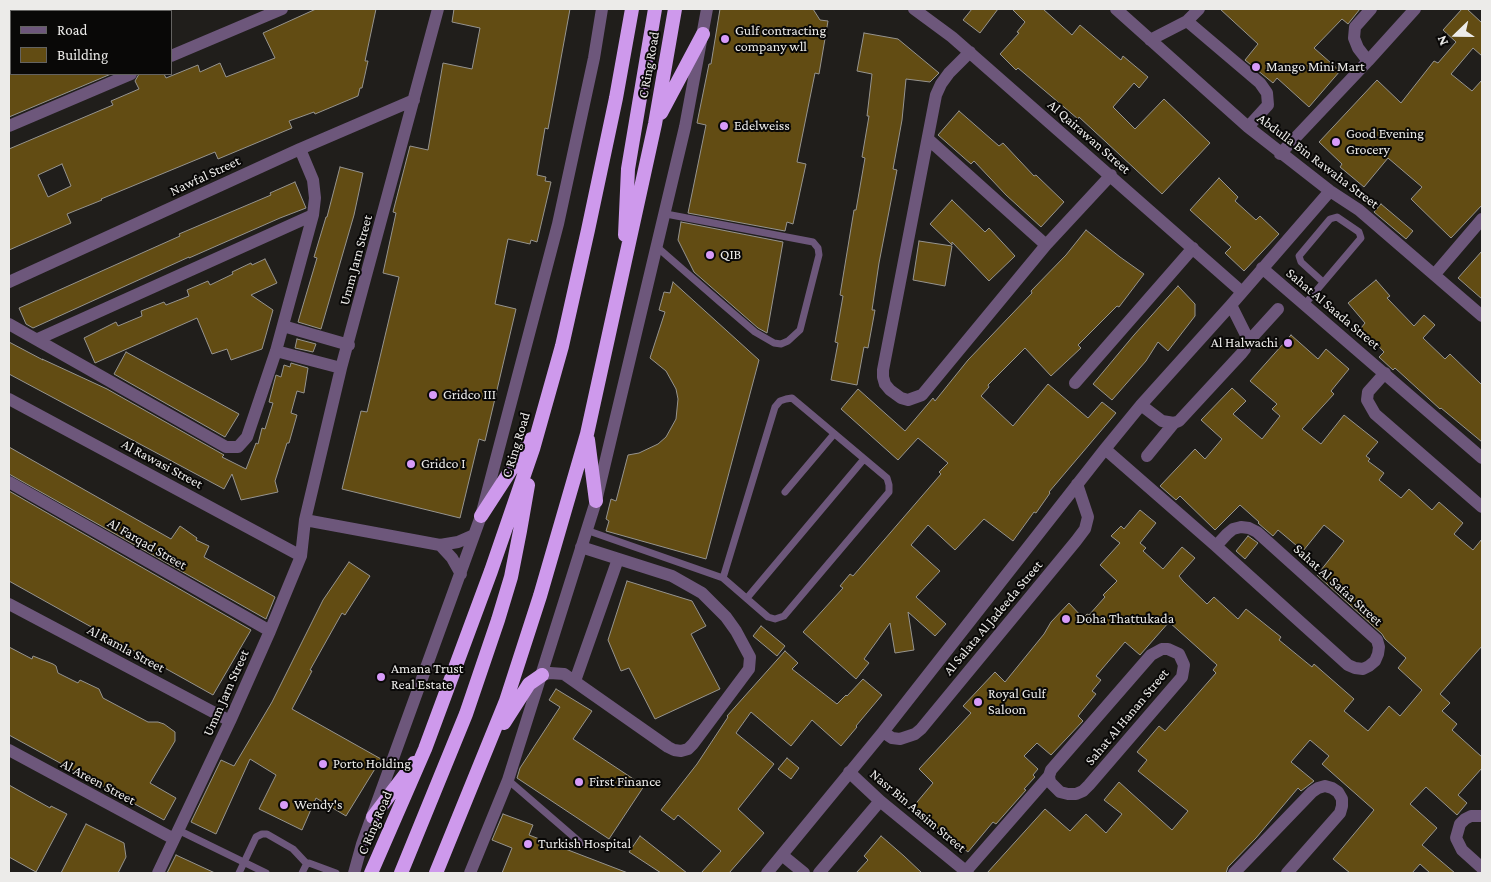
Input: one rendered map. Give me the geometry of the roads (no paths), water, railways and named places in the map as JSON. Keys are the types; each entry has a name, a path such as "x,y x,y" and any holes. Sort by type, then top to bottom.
{"highway":[{"name":"C Ring Road","path":"371,873 425,749 491,571 540,426 562,346 586,239 616,98 632,9"},
{"path":"623,273 628,169 655,9"},
{"name":"C Ring Road","path":"436,873 506,701 537,605 587,434 655,124 675,9"},
{"path":"655,124 703,34"},
{"path":"481,516 540,426"},
{"path":"587,434 596,501"},
{"path":"401,873 466,714 498,620 518,540 533,449"},
{"path":"488,749 529,684 542,675"},
{"path":"373,817 425,749"}],"street":[{"path":"172,56 282,9"},
{"name":"Umm Jarn Street","path":"158,873 230,721 301,556 305,520 342,368 438,9"},
{"name":"C Ring Road","path":"354,873 359,852 481,516 558,224 594,58 602,9"},
{"path":"470,873 508,780 596,501 666,214 685,127 707,9"},
{"name":"Al Qairawan Street","path":"914,9 940,27 970,52 1242,292"},
{"name":"Abdulla Bin Rawaha Street","path":"1116,9 1280,154 1359,210 1482,316"},
{"path":"1150,40 1187,21 1198,9"},
{"path":"1368,61 1358,48 1354,38 1355,27 1372,9"},
{"path":"1280,154 1415,9"},
{"path":"1187,21 1260,83 1267,94 1268,104 1248,127"},
{"path":"970,52 949,73 936,95 883,370 885,384 890,390 901,398 908,400 922,395 1046,246 1110,175"},
{"path":"9,126 129,75"},
{"name":"Nawfal Street","path":"9,282 300,149 414,100"},
{"path":"928,139 1046,246"},
{"path":"9,324 226,447 238,446 247,437 276,351 313,215 315,198 312,180 300,149"},
{"name":"Al Salata Al Jadeeda Street","path":"767,873 883,732 1141,405 1330,191"},
{"path":"38,339 313,215"},
{"path":"1435,274 1482,219"},
{"path":"1075,383 1192,248"},
{"name":"Sahat Al Saada Street","path":"1262,268 1482,458"},
{"path":"1231,305 1245,331 1247,343"},
{"path":"1147,456 1174,423 1183,418 1241,354 1247,343 1278,309"},
{"path":"283,326 349,346"},
{"path":"276,351 342,368"},
{"path":"1385,373 1368,392 1367,400 1375,414 1482,507"},
{"name":"Al Rawasi Street","path":"9,399 301,556"},
{"path":"1141,405 1162,421 1174,423"},
{"name":"Sahat Al Safaa Street","path":"1105,449 1216,546 1348,666 1362,669 1370,666 1375,661 1379,647 1377,640 1256,532 1249,528 1233,529 1216,546"},
{"name":"Al Farqad Street","path":"9,482 270,631"},
{"name":"Al Salata Al Jadeeda Street","path":"883,732 892,738 915,734 1076,541 1085,529 1088,517 1077,484"},
{"path":"305,520 440,545 458,542 474,535"},
{"path":"440,545 452,558 461,574"},
{"path":"542,675 550,673 564,674 575,680 668,747 681,751 688,749 693,744 749,669 750,657 736,631 715,604 702,593 688,583 672,576 581,547"},
{"path":"575,680 618,559"},
{"name":"Al Ramla Street","path":"9,604 230,721"},
{"name":"Sahat Al Hanan Street","path":"967,872 1049,776 1051,770 1151,655 1168,649 1179,654 1184,665 1182,677 1089,786 1076,794 1060,792 1050,782 1049,776"},
{"name":"Al Areen Street","path":"9,750 176,835"},
{"name":"Nasr Bin Aasim Street","path":"849,772 880,801 967,872"},
{"path":"1234,873 1312,792 1325,786 1332,788 1338,792 1342,799 1340,813 1287,873"},
{"path":"819,873 880,801"},
{"path":"1482,816 1471,816 1464,819 1460,824 1456,838 1462,850 1482,868"},
{"path":"782,855 804,873"}],"lane":[{"path":"657,247 741,320 774,343 788,342 800,330 819,255 818,248 813,242 666,214"},
{"path":"1304,304 1323,282 1361,238 1359,232 1337,217 1330,219 1299,256 1301,262 1323,282"},
{"path":"586,530 723,578 768,617 775,619 784,616 889,492 887,478 792,398 780,401 775,407 723,578"},
{"path":"785,492 834,434"},
{"path":"747,598 864,459"},
{"path":"508,780 582,844"},
{"path":"239,873 256,837 262,834 267,834 292,849 307,864 311,863 336,873"},
{"path":"176,835 266,873"},
{"path":"302,873 307,864"}],"place":[{"name":"Gulf contracting company wll","path":"725,39"},
{"name":"Mango Mini Mart","path":"1256,67"},
{"name":"Edelweiss","path":"724,126"},
{"name":"Good Evening Grocery","path":"1336,142"},
{"name":"QIB","path":"710,255"},
{"name":"Al Halwachi","path":"1288,343"},
{"name":"Gridco III","path":"433,395"},
{"name":"Gridco I","path":"411,464"},
{"name":"Doha Thattukada","path":"1066,619"},
{"name":"Amana Trust Real Estate","path":"381,677"},
{"name":"Royal Gulf Saloon","path":"978,702"},
{"name":"Porto Holding","path":"323,764"},
{"name":"First Finance","path":"579,782"},
{"name":"Wendy's","path":"284,805"},
{"name":"Turkish Hospital","path":"528,844"}]}
